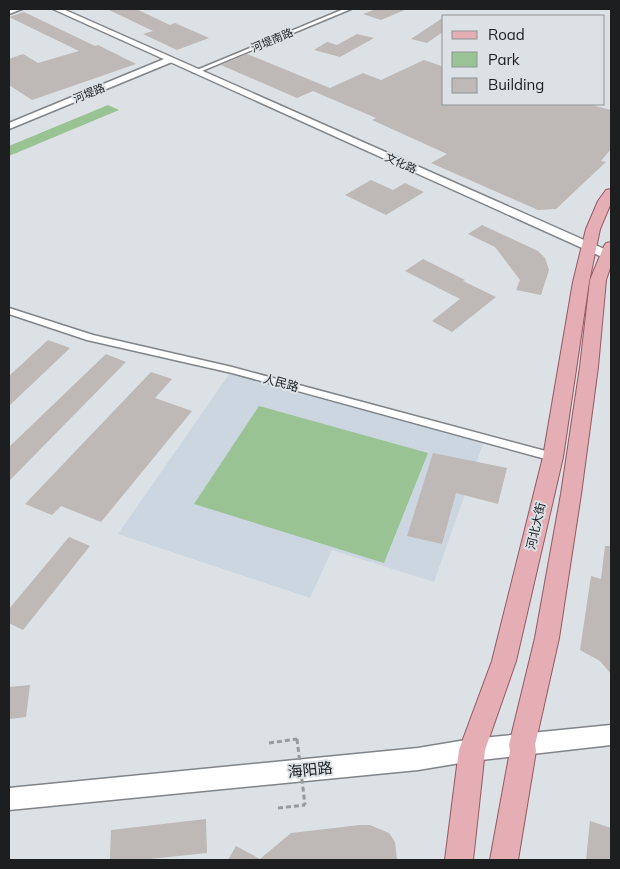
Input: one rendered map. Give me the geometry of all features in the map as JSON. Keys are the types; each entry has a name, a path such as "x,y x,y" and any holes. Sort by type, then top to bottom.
{"main road":[{"path":"57,9 169,60"},
{"name":"文化路","path":"169,60 605,252"},
{"name":"河北大街","path":"460,860 472,750 504,661 553,457 581,282 605,252 593,229 605,201 611,193"},
{"path":"504,860 523,752 522,745 547,638 590,367 598,280 605,252"},
{"name":"海阳路","path":"9,799 418,759 472,750 611,735"}],"street":[{"path":"9,12 19,9"},
{"name":"河堤南路","path":"193,71 348,9"},
{"name":"河堤路","path":"9,126 169,60"},
{"name":"人民路","path":"9,312 91,338 232,370 553,457"}],"path":[{"path":"268,743 297,739 305,805 278,808"}],"shaded area":[{"path":"232,370 485,438 434,582 332,550 310,598 118,534"}],"green space":[{"path":"108,105 119,110 9,156 9,146"},
{"path":"259,406 428,453 384,563 194,504"}],"building":[{"path":"107,9 136,9 170,25 175,23 209,38 177,50 143,34 153,31"},
{"path":"376,9 407,9 381,20 363,14"},
{"path":"24,12 136,64 32,100 9,85 9,59 23,54 38,63 79,51 9,17"},
{"path":"442,18 442,32 427,43 411,39"},
{"path":"357,34 374,38 340,57 314,50 327,42 337,45"},
{"path":"247,54 330,88 363,73 381,80 424,60 442,66 442,105 592,105 611,110 611,149 601,161 606,162 556,209 538,210 431,163 447,154 372,120 376,118 313,91 297,98 221,65"},
{"path":"371,180 393,190 405,183 424,192 386,215 345,195"},
{"path":"482,225 538,251 545,258 549,270 541,295 516,290 520,280 495,247 468,234"},
{"path":"423,259 496,297 452,332 432,321 460,299 405,271"},
{"path":"48,340 70,348 9,406 9,376"},
{"path":"106,354 126,362 9,481 9,447"},
{"path":"151,372 172,379 155,398 192,411 101,522 61,506 52,515 25,504"},
{"path":"433,453 507,468 498,504 456,493 442,544 407,536"},
{"path":"69,537 90,546 23,630 9,623 9,609"},
{"path":"605,546 611,546 611,674 600,661 580,650 591,576 601,579"},
{"path":"30,685 26,717 9,719 9,687"},
{"path":"206,819 207,853 140,860 110,860 111,830"},
{"path":"590,821 611,828 611,860 586,860"},
{"path":"370,825 389,833 395,842 397,860 228,860 236,846 260,859 291,833"}]}
